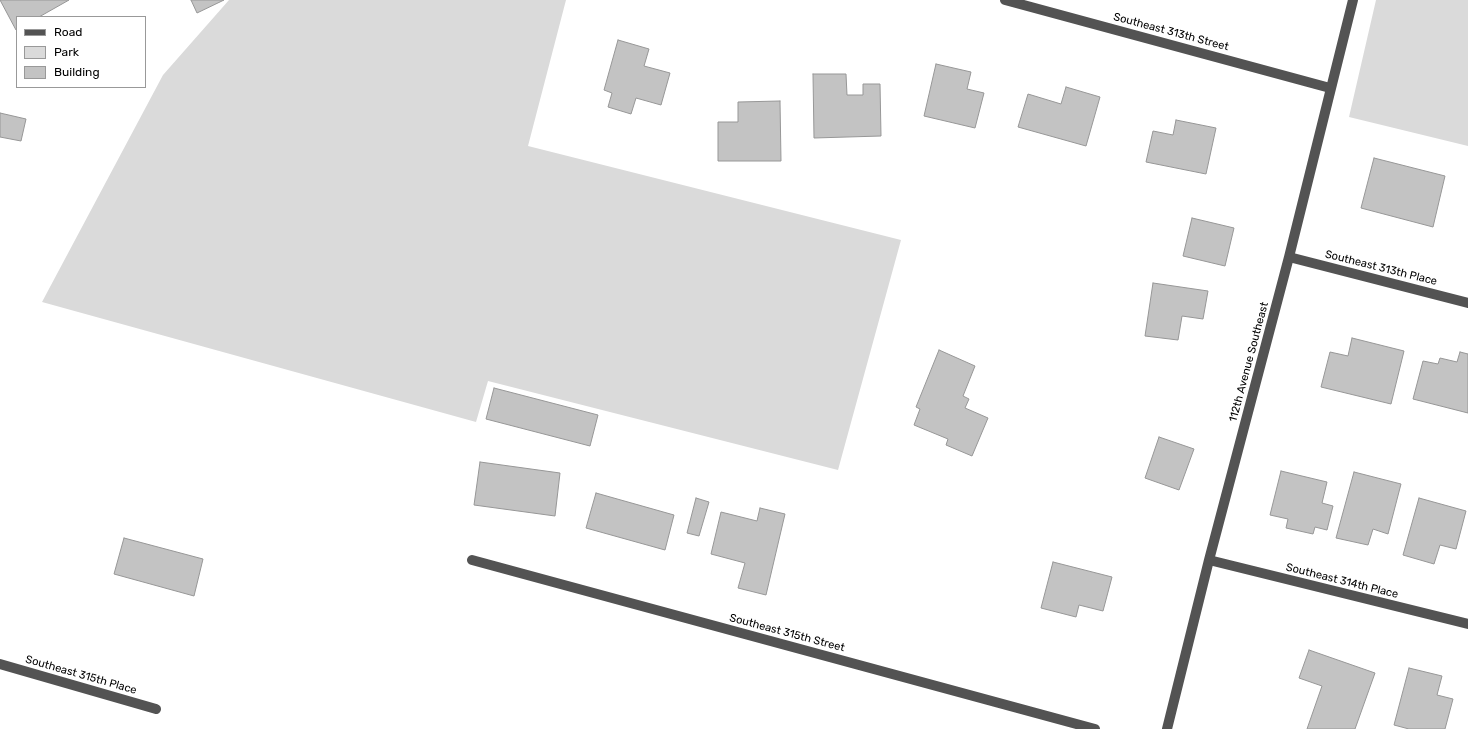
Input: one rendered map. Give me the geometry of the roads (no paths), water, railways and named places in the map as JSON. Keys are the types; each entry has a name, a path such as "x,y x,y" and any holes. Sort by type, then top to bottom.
{"street":[{"name":"Southeast 313th Street","path":"1005,0 1330,88"},
{"name":"112th Avenue Southeast","path":"1167,729 1353,0"},
{"name":"Southeast 313th Place","path":"1288,257 1468,302"},
{"name":"Southeast 315th Street","path":"472,560 1095,729"},
{"name":"Southeast 314th Place","path":"1209,560 1468,624"},
{"name":"Southeast 315th Place","path":"0,664 156,709"}]}
